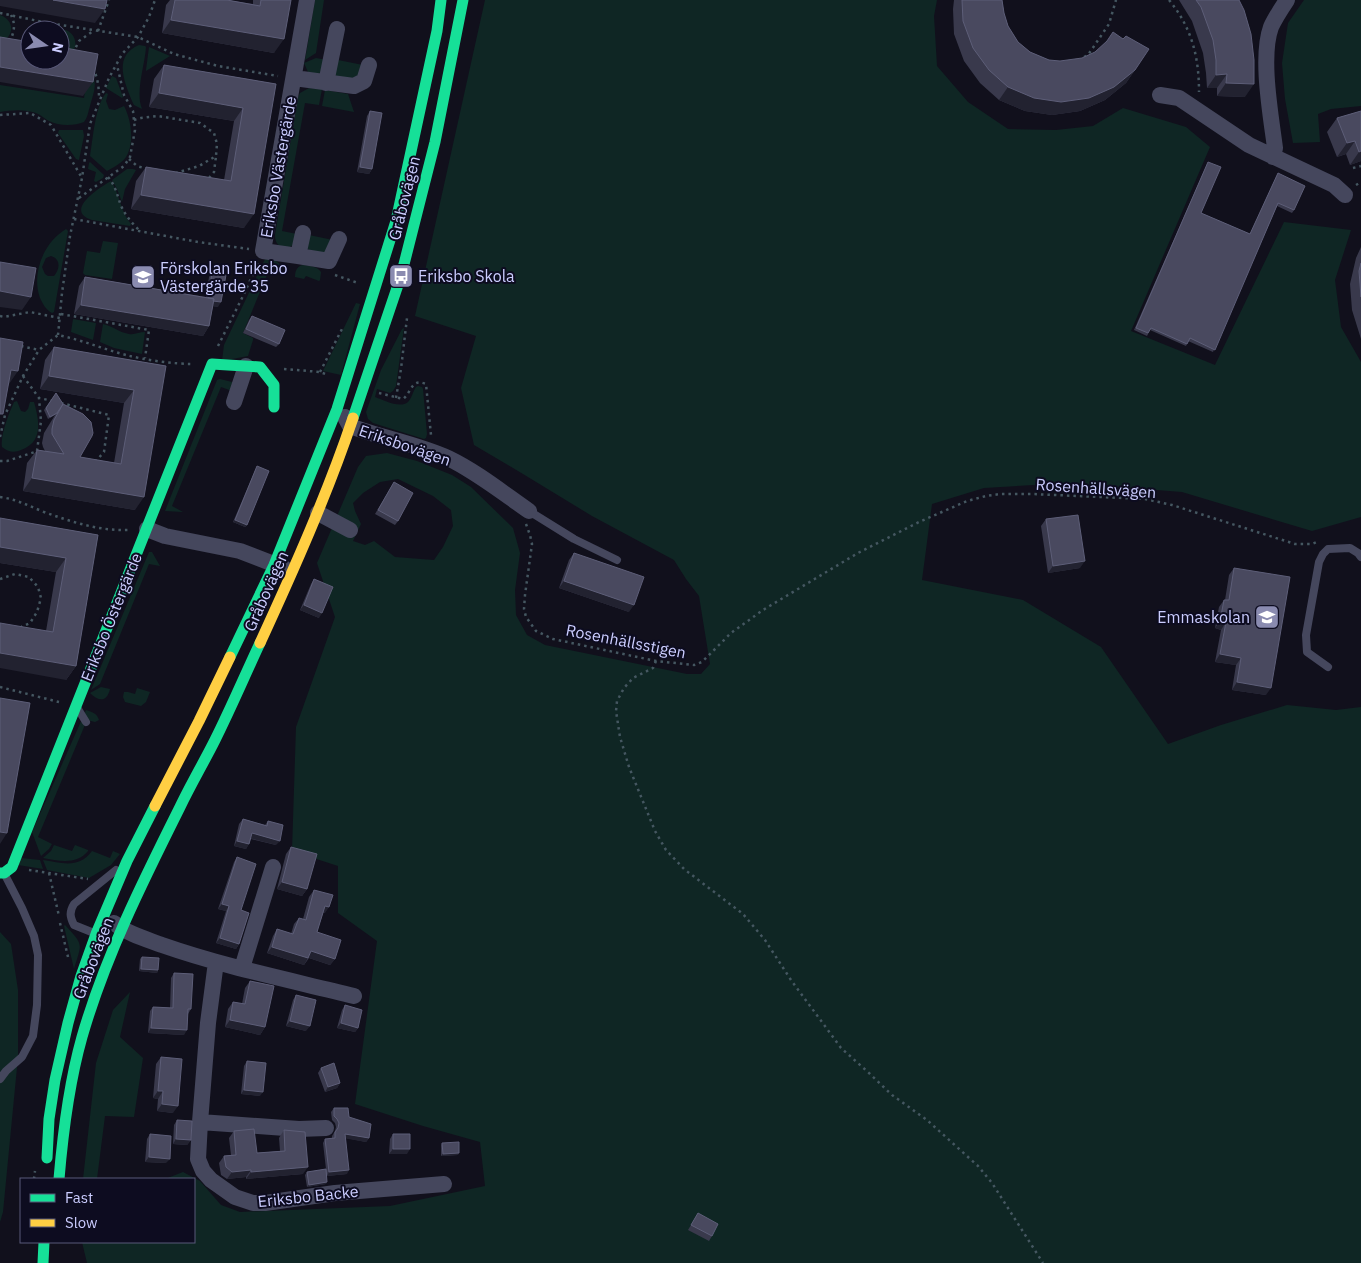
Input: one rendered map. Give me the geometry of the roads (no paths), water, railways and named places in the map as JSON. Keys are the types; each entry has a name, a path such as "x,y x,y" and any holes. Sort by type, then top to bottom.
{"main road":[{"name":"Gråbovägen","path":"105,910 127,861 207,705 274,565 337,409 396,221 437,31 441,0"},
{"name":"Gråbovägen","path":"46,1170 49,1119 55,1080 81,976 180,806 215,740 294,572 350,426 401,276 435,142 463,0"},
{"name":"Eriksbo Östergärde","path":"5,871 147,529 212,364 253,367"},
{"path":"253,367 274,385 274,407"},
{"name":"Gråbovägen","path":"59,1178 66,1120 82,1037 101,981 108,931"},
{"path":"44,1243 44,1263"}],"street":[{"name":"Eriksbo Västergärde","path":"307,0 263,251 330,261 339,239"},
{"path":"1273,157 1275,148 1266,55 1270,28 1287,0"},
{"path":"326,83 337,29"},
{"name":"Eriksbo Västergärde","path":"294,78 354,86 364,81 370,65"},
{"path":"1160,95 1179,98 1249,145 1334,186 1345,195"},
{"path":"298,256 303,233"},
{"path":"234,402 253,367"},
{"name":"Eriksbovägen","path":"337,409 344,414 350,426 430,451 449,459 473,472 529,511"},
{"path":"318,513 350,530"},
{"path":"147,529 165,536 240,552 294,572"},
{"path":"242,968 273,867"},
{"path":"105,910 111,921 108,931 216,962 354,996"},
{"name":"Eriksbo Backe","path":"216,962 208,1023 198,1159 203,1171 211,1180 242,1200 253,1203 335,1193 444,1184"},
{"path":"200,1122 299,1129 326,1128"}],"lane":[{"path":"529,511 574,539 617,560"},
{"path":"1328,667 1308,652 1306,635 1319,562 1328,549 1350,548 1361,557"},
{"path":"75,705 86,722"},
{"path":"108,931 74,925 70,918 71,908 127,861"},
{"path":"0,1079 22,1057 33,1036 37,1005 38,955 34,936 5,871"}],"place":[{"name":"Eriksbo Skola","path":"401,276"},
{"name":"Förskolan Eriksbo Västergärde 35","path":"143,277"},
{"name":"Emmaskolan","path":"1267,617"}]}
